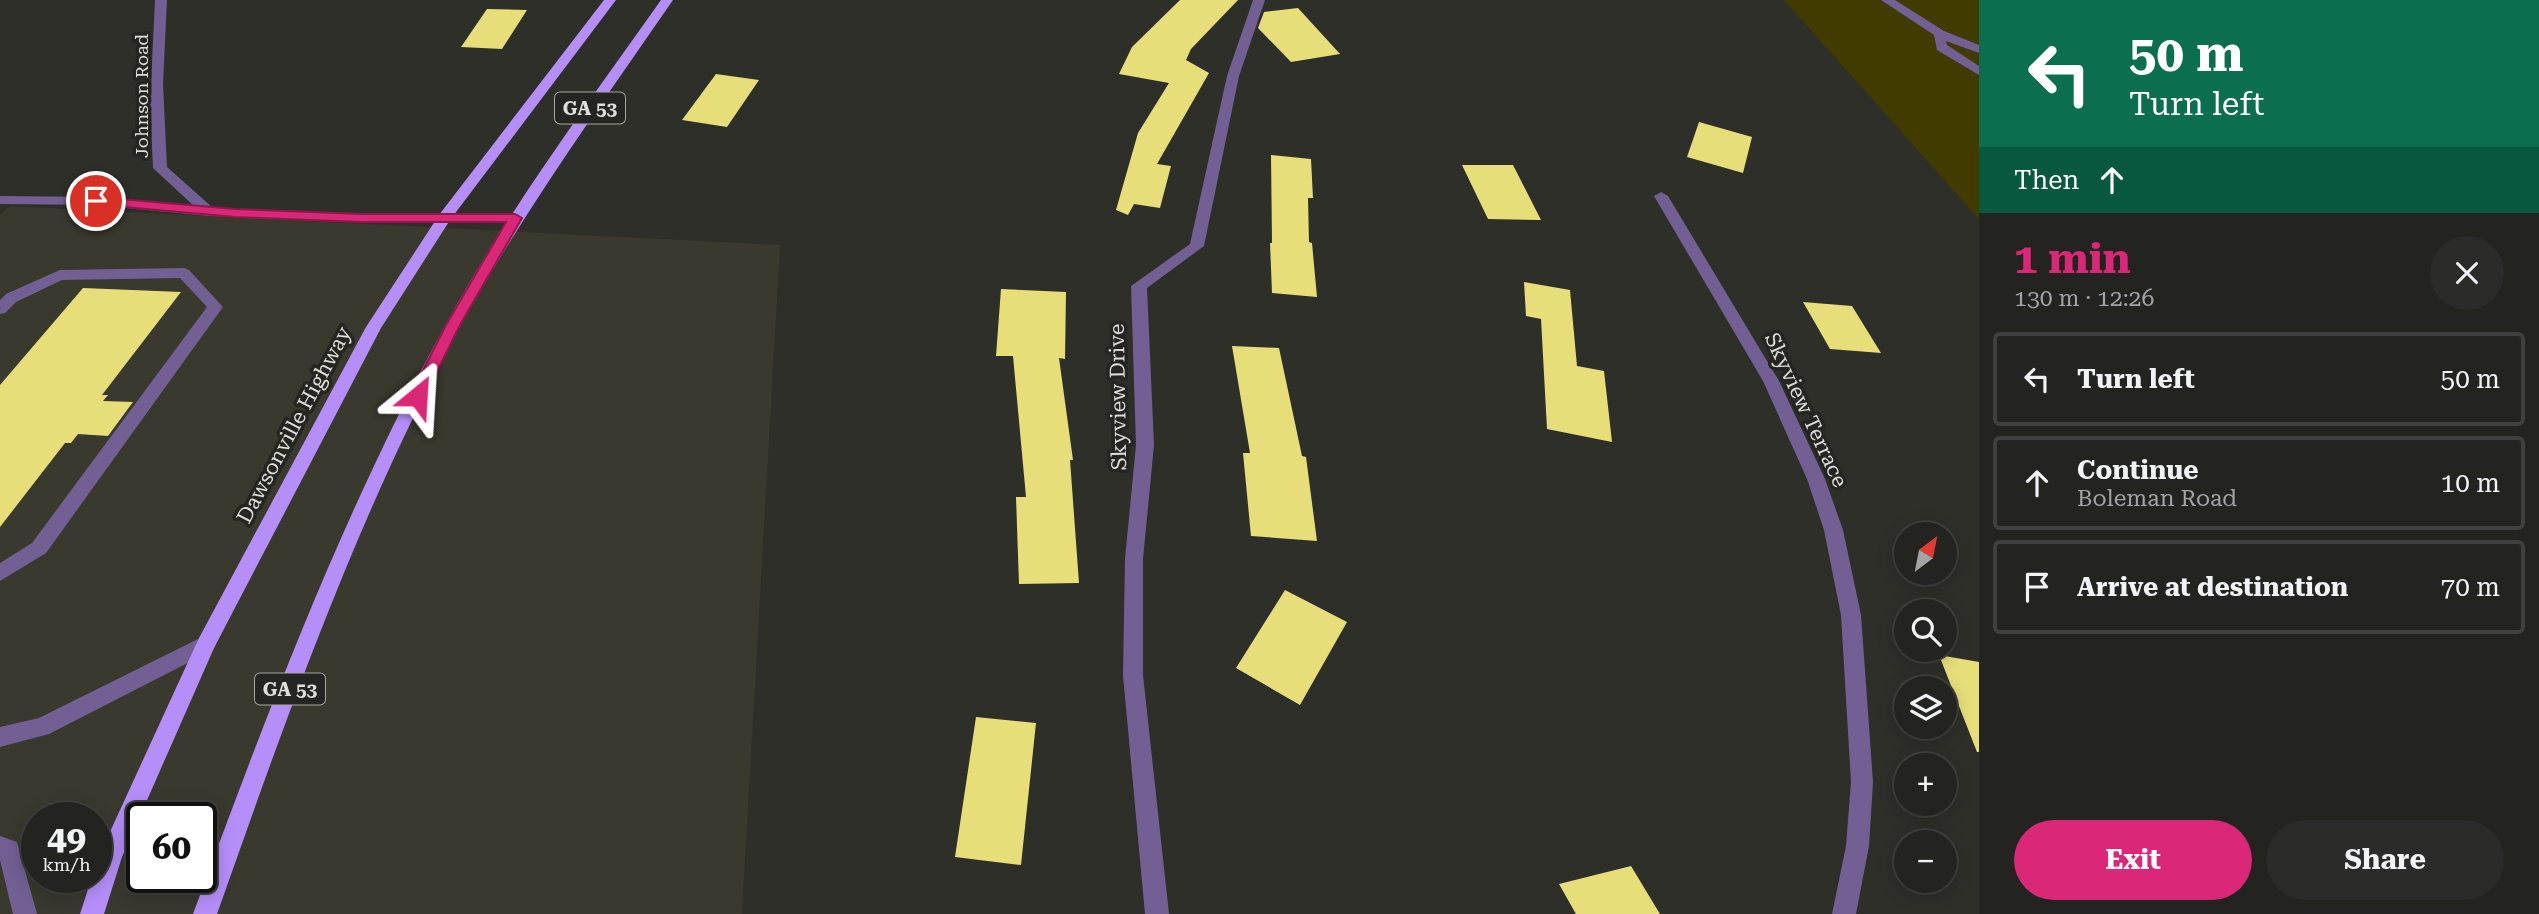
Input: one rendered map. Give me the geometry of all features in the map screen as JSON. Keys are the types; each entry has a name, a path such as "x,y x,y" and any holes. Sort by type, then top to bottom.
{"main road":[{"name":"Dawsonville Highway","path":"92,914 111,855 206,644 374,327 444,218 610,0"},
{"name":"GA 53","path":"205,914 325,598 382,467 453,325 515,218 667,0"}],"street":[{"name":"Johnson Road","path":"161,0 156,95 160,168 209,212"},
{"name":"Skyview Drive","path":"1157,914 1133,675 1134,559 1145,445 1139,286 1196,246 1233,76 1259,0"},
{"path":"1887,0 1940,34 1979,49"},
{"path":"1940,34 1941,47 1979,71"},
{"name":"Skyview Terrace","path":"1661,196 1762,363 1798,437 1825,506 1846,581 1854,650 1862,803 1854,876 1844,914"},
{"path":"0,200 96,201 209,212 515,218"},
{"path":"0,309 11,298 60,275 184,273 215,307 39,548 0,573"},
{"path":"0,737 42,727 206,644"},
{"path":"0,847 9,850 25,914"}],"shaded area":[{"path":"1784,0 1979,0 1979,219"},
{"path":"10,206 780,245 742,914 0,914 0,215"}],"building":[{"path":"1180,0 1238,0 1191,49 1186,60 1209,73 1157,164 1171,166 1160,208 1134,204 1128,215 1116,210 1138,133 1169,83 1119,74 1132,47"},
{"path":"1298,8 1340,54 1291,62 1258,28 1264,12"},
{"path":"487,9 527,10 502,49 461,47"},
{"path":"716,74 759,80 727,127 682,120"},
{"path":"1699,122 1752,137 1743,173 1687,157"},
{"path":"1271,155 1311,159 1313,198 1308,198 1309,242 1312,243 1317,297 1272,293"},
{"path":"1462,165 1513,165 1541,220 1488,219"},
{"path":"1524,282 1570,290 1577,366 1604,371 1612,442 1547,429 1541,319 1526,316"},
{"path":"83,288 181,292 102,395 108,395 103,401 133,402 108,436 78,434 71,443 65,443 0,527 0,385"},
{"path":"1001,289 1066,292 1065,359 1059,358 1073,460 1070,460 1079,583 1019,584 1016,497 1026,497 1013,356 996,356"},
{"path":"1803,302 1852,306 1881,353 1830,349"},
{"path":"1232,346 1279,348 1302,456 1306,457 1317,541 1251,536 1243,453 1250,453"},
{"path":"1285,590 1347,622 1300,705 1236,668"},
{"path":"1957,658 1979,662 1979,752 1957,701 1957,676 1947,676 1942,662 1957,662"},
{"path":"976,717 1036,723 1021,865 955,857"},
{"path":"1631,866 1660,914 1576,914 1559,884"}],"route":[{"path":"96,201 209,212 362,218 515,218 453,325 418,396"}]}
